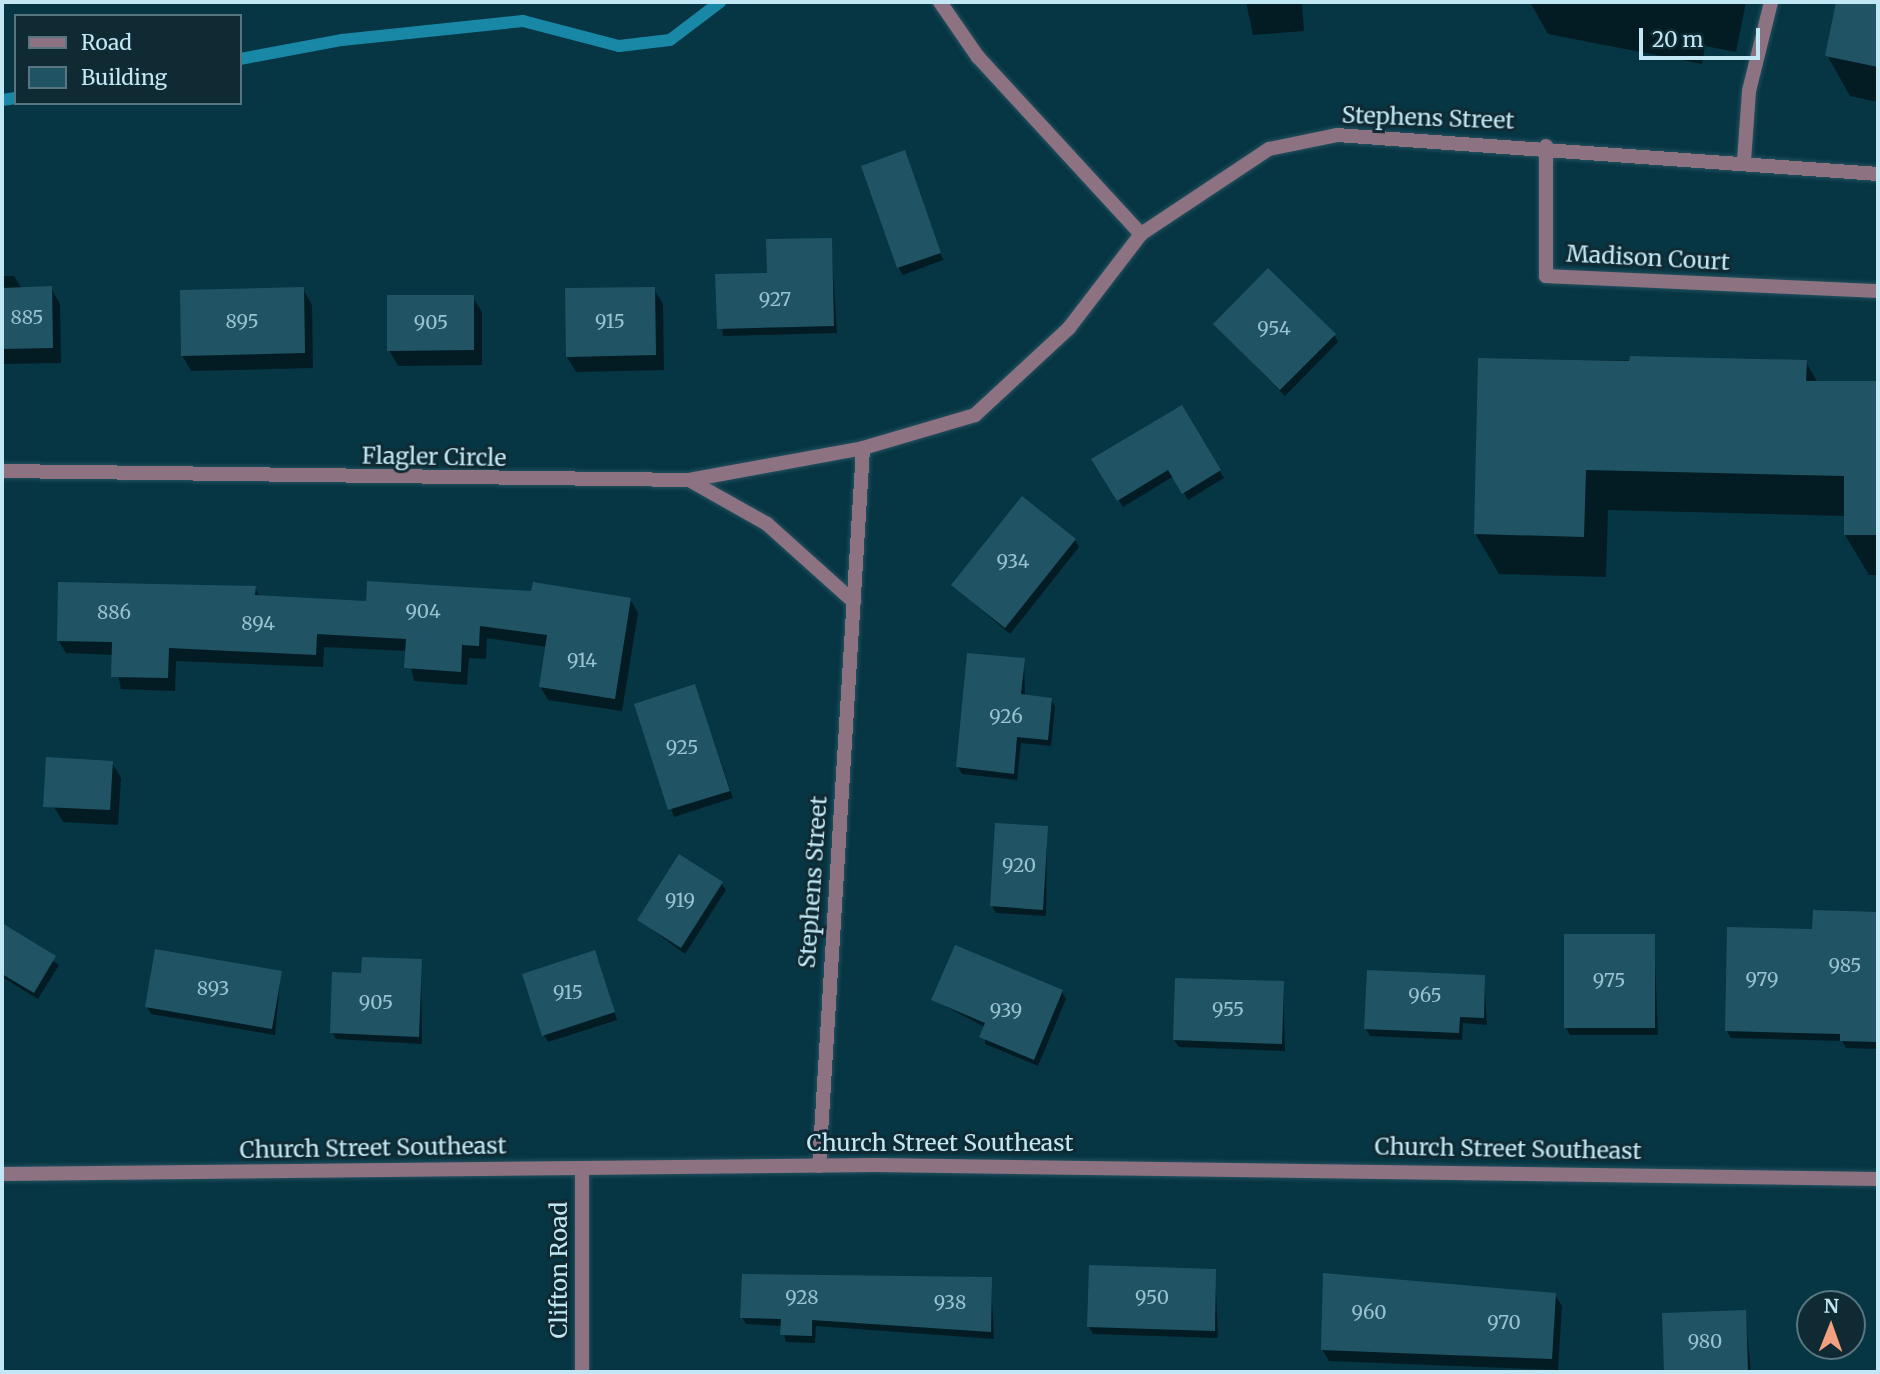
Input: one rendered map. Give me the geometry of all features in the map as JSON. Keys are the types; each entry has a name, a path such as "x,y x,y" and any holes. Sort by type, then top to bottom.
{"street":[{"path":"940,2 978,57 1142,234"},
{"path":"1744,161 1749,91 1771,2"},
{"name":"Stephens Street","path":"818,1166 863,448 975,415 1069,328 1142,234 1269,149 1337,135 1546,146 1878,174"},
{"name":"Madison Court","path":"1546,146 1546,276 1878,291"},
{"name":"Flagler Circle","path":"2,471 690,480 863,448"},
{"path":"690,480 767,524 853,602"},
{"name":"Church Street Southeast","path":"2,1174 818,1166 1323,1167 1878,1179"},
{"name":"Clifton Road","path":"582,1168 582,1372"}],"building":[{"path":"1836,2 1878,2 1878,67 1825,56"},
{"path":"905,150 941,253 897,268 861,166"},
{"path":"832,238 834,326 717,329 715,274 767,273 766,239"},
{"path":"1268,268 1336,334 1280,390 1213,324"},
{"path":"52,286 53,348 2,349 2,288"},
{"path":"304,287 305,353 181,356 180,290"},
{"path":"655,287 656,355 566,357 565,288"},
{"path":"387,295 474,295 474,350 387,351"},
{"path":"1630,356 1807,360 1806,381 1878,381 1878,535 1844,535 1844,476 1586,470 1584,537 1474,534 1478,358 1629,361"},
{"path":"1182,405 1221,470 1182,494 1168,470 1117,501 1091,459"},
{"path":"1022,496 1076,539 1005,628 951,585"},
{"path":"367,581 531,591 533,582 631,598 615,699 539,687 547,635 480,626 479,646 462,645 461,672 404,668 406,639 317,634 316,655 169,648 168,678 111,677 112,642 57,641 58,582 256,586 255,595 366,601"},
{"path":"967,653 1025,658 1021,694 1052,698 1048,740 1017,737 1014,774 956,767"},
{"path":"695,684 730,791 668,810 634,704"},
{"path":"46,757 113,761 110,810 43,807"},
{"path":"995,823 1048,826 1043,910 990,906"},
{"path":"679,854 723,882 681,948 637,920"},
{"path":"1813,910 1878,912 1878,1042 1840,1041 1840,1034 1725,1031 1727,927 1812,929"},
{"path":"2,923 56,956 34,993 2,974"},
{"path":"1564,934 1655,934 1655,1028 1564,1028"},
{"path":"955,945 1063,990 1034,1060 979,1037 985,1023 931,1000"},
{"path":"155,949 282,971 272,1029 145,1007"},
{"path":"595,950 615,1012 542,1036 522,974"},
{"path":"362,957 422,959 419,1037 330,1033 332,972 361,973"},
{"path":"1367,970 1485,975 1484,1018 1460,1017 1459,1033 1364,1029"},
{"path":"1175,978 1284,981 1282,1044 1173,1040"},
{"path":"1089,1265 1216,1269 1215,1331 1087,1327"},
{"path":"1323,1273 1556,1293 1552,1359 1321,1350"},
{"path":"742,1274 992,1277 991,1332 812,1320 812,1336 780,1335 781,1319 740,1318"},
{"path":"1746,1310 1748,1371 1664,1372 1662,1313"}],"waterway":[{"path":"242,59 342,40 523,21 619,46 670,40 720,2"},
{"path":"2,100 14,98"}]}
